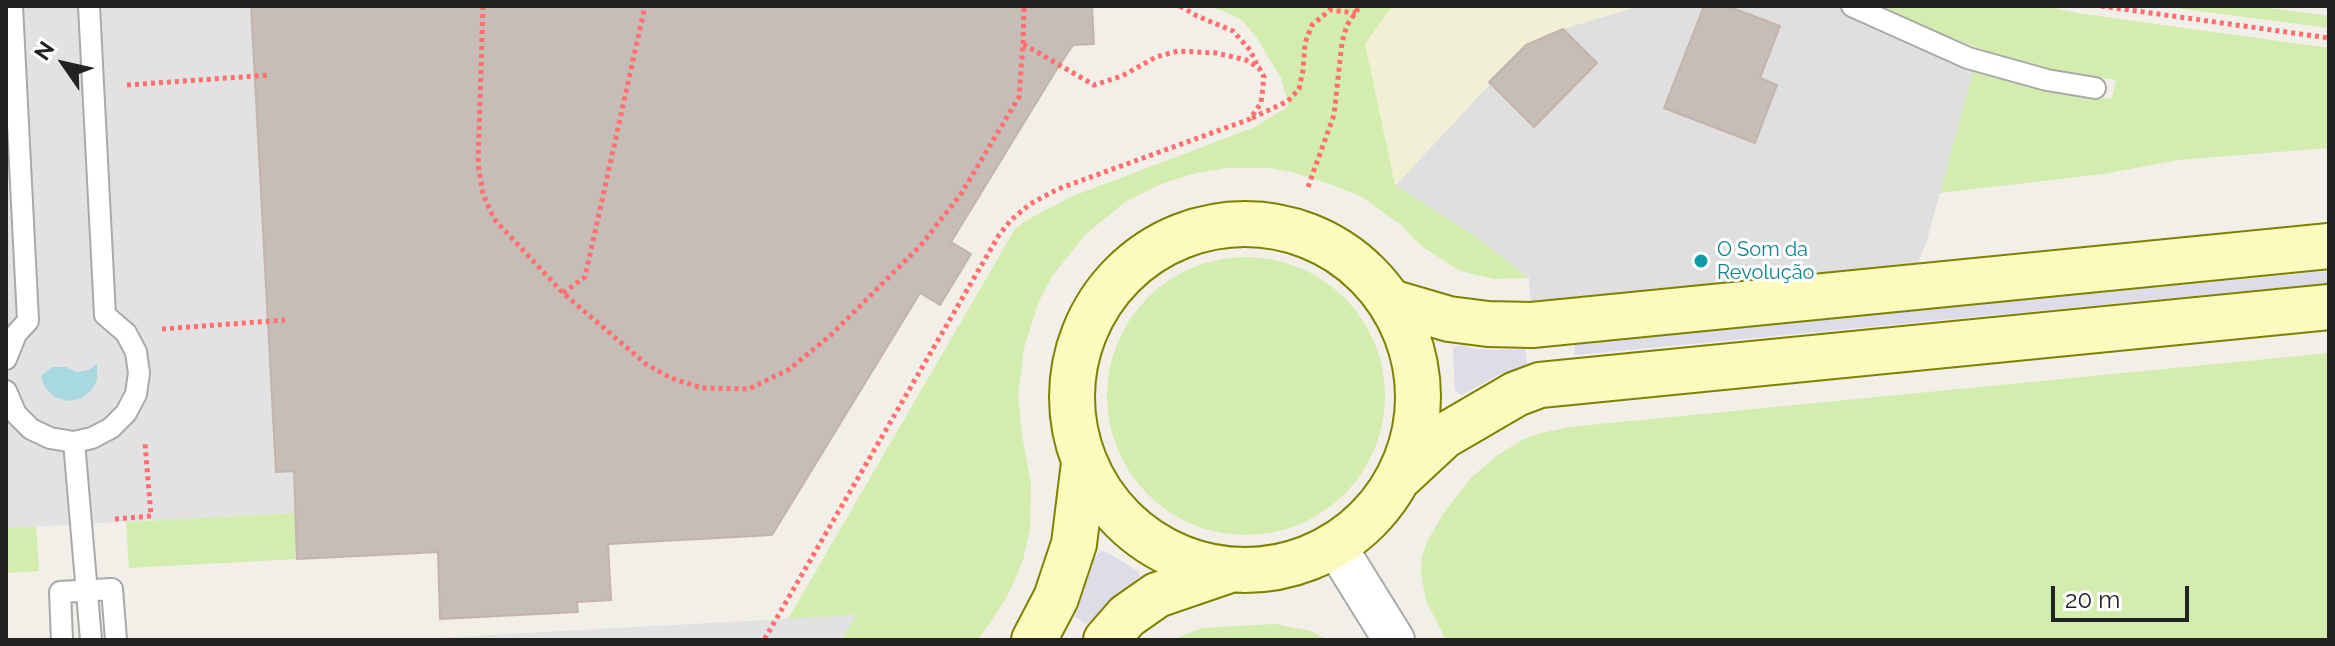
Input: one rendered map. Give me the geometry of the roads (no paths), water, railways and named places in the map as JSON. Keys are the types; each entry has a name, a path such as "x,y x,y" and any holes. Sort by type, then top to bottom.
{"main road":[{"path":"1106,640 1127,616 1157,595 1230,570 1285,566 1335,545 1370,516 1396,480 1409,452 1417,421 1418,390 1414,359 1405,330 1391,302 1357,264 1314,236 1289,228 1238,223 1188,232 1165,242 1123,273 1106,292 1082,337 1073,375 1072,413 1084,463 1108,504 1142,537 1183,560 1230,570"},
{"path":"1391,302 1449,319 1532,325 2329,246"},
{"path":"1396,480 1444,436 1516,394 1540,385 2329,307"},
{"path":"1034,640 1056,598 1074,544 1084,463"}],"street":[{"path":"1335,545 1394,640"}],"lane":[{"path":"6,359 16,334 28,321 12,6"},
{"path":"6,391 16,414 31,429 50,438 74,442 92,438 111,428 126,413 136,394 139,373 136,352 126,333 105,315 89,6"},
{"path":"1852,6 1968,58 2047,80 2095,88"},
{"path":"74,442 91,640"},
{"path":"62,640 60,592 112,589 116,640"}],"water":[{"path":"97,364 97,380 91,391 80,399 67,401 55,397 45,388 41,376 52,367 66,367 77,372 89,370"}],"place":[{"name":"O Som da Revolução","path":"1701,261"}]}
